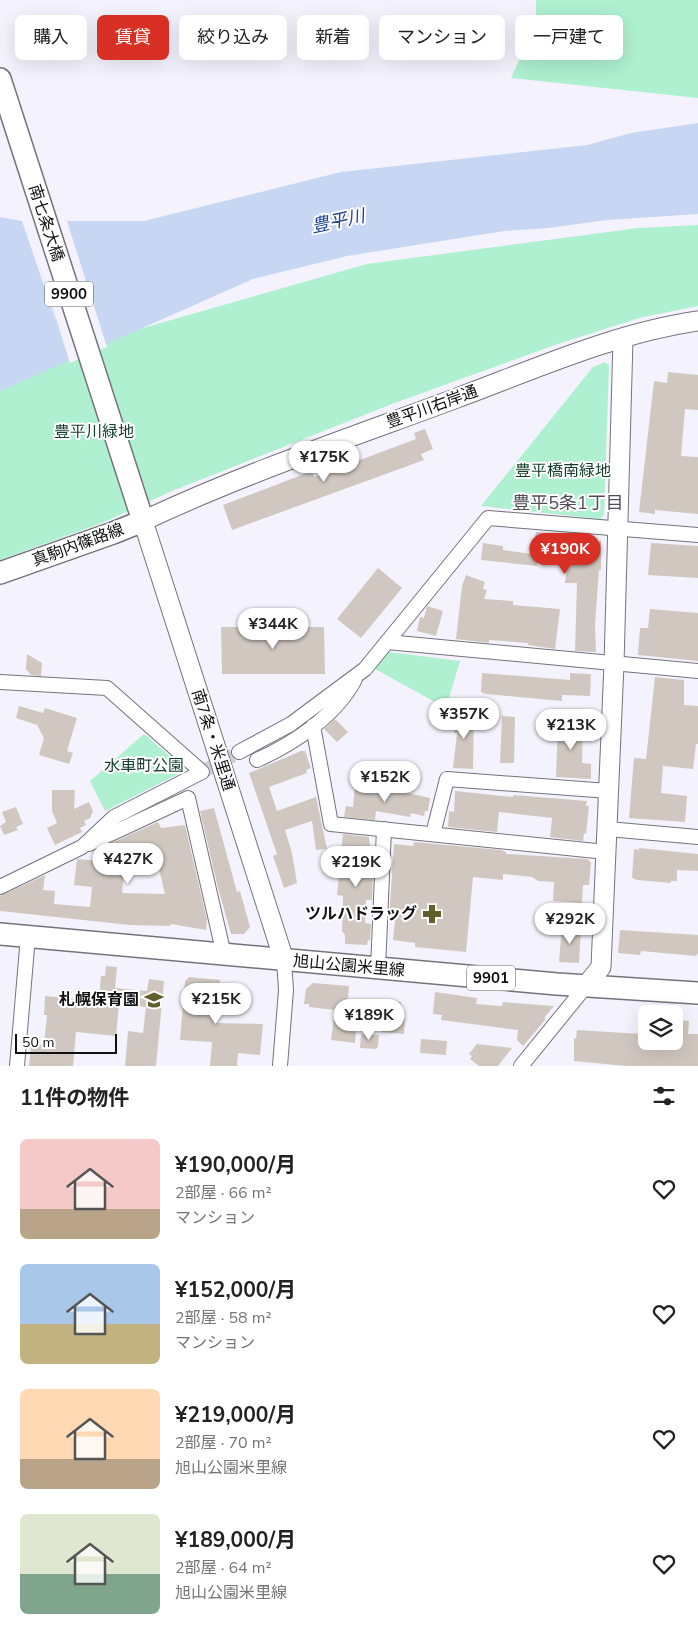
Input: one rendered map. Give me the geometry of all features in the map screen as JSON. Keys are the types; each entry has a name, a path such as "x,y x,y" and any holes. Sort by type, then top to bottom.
{"main road":[{"name":"南七条大橋","path":"0,79 141,515"},
{"name":"真駒内篠路線","path":"0,573 113,534 141,515"},
{"name":"旭山公園米里線","path":"0,934 586,986 698,993"}],"street":[{"name":"豊平川右岸通","path":"141,515 623,339 698,321"},
{"path":"521,1066 601,967 614,664 623,339"},
{"name":"南7条・米里通","path":"141,515 284,960"},
{"path":"257,760 313,726 342,699 356,676 387,642 488,518 698,535"},
{"path":"387,642 698,671"},
{"path":"239,752 291,724 322,699 356,676"},
{"path":"0,682 107,688 202,772 114,817 82,847"},
{"path":"313,726 331,824 606,852"},
{"path":"433,834 447,779 609,792"},
{"path":"0,887 188,798 224,955"},
{"path":"378,968 384,829"},
{"path":"608,829 698,837"},
{"path":"17,1066 28,936"},
{"path":"280,1066 286,990 284,960"}],"green space":[{"path":"536,0 698,0 698,98 511,78 519,60 623,60 623,15 536,15"},
{"name":"豊平川緑地","path":"698,225 698,306 639,318 555,345 392,404 172,491 104,522 0,560 0,381 66,350 367,264 638,228"},
{"name":"豊平橋南緑地","path":"605,362 609,365 604,515 600,519 481,506 593,367"},
{"path":"389,652 460,661 446,708 375,669"},
{"name":"水車町公園","path":"144,734 178,763 178,774 105,811 90,781"}],"water":[{"name":"豊平川","path":"698,123 698,214 607,220 548,228 504,231 347,256 253,279 0,391 0,217 22,221 59,330 26,221 144,221 341,172 587,145 631,133"}],"pier":[{"path":"66,218 107,347 70,363 25,219"}],"building":[{"path":"668,372 698,375 698,410 685,409 681,456 698,457 698,514 655,510 655,514 639,512 654,381 667,383"},
{"path":"425,429 433,449 421,454 424,460 232,530 223,505 312,471 314,477 416,439 414,433"},
{"path":"536,532 580,538 580,541 601,541 601,570 599,570 595,624 596,652 575,651 577,583 565,583 567,566 537,560 537,566 481,560 483,543 503,546 503,550 532,554"},
{"path":"651,543 698,546 698,578 648,575"},
{"path":"378,568 402,588 361,638 337,619"},
{"path":"466,575 485,582 483,589 487,590 484,599 513,601 513,605 560,609 555,649 528,645 528,643 489,640 489,643 456,639 462,586"},
{"path":"427,606 443,611 436,636 417,631 420,617 424,618"},
{"path":"650,609 698,613 698,661 638,655 640,628 648,628"},
{"path":"221,627 324,627 325,674 222,674"},
{"path":"27,654 42,663 41,676 31,675 26,669"},
{"path":"482,673 570,680 570,673 591,674 590,696 562,695 562,701 486,694 481,692"},
{"path":"655,677 684,680 684,705 698,706 698,744 696,744 693,769 663,766 661,793 687,796 685,822 629,818 634,758 646,759"},
{"path":"19,706 43,713 45,708 77,718 67,751 73,753 69,764 39,755 44,738 37,725 16,718"},
{"path":"454,712 474,712 473,769 453,768 457,733 454,733"},
{"path":"502,716 515,717 514,763 500,763"},
{"path":"335,719 348,732 337,742 324,729"},
{"path":"558,719 580,719 580,723 583,723 582,763 591,764 591,779 556,777"},
{"path":"305,751 311,768 306,770 307,773 269,787 277,811 316,797 327,849 316,850 312,821 285,830 292,853 297,883 284,888 273,856 277,854 249,773"},
{"path":"355,785 381,787 430,798 428,811 425,811 424,816 411,813 410,817 376,811 375,820 344,817 346,806 353,807"},
{"path":"52,790 75,790 74,809 89,802 93,811 90,818 84,821 86,825 80,828 82,832 55,845 47,828 57,823 52,811"},
{"path":"455,791 513,797 513,795 587,801 586,806 589,806 586,834 584,833 583,841 550,837 552,818 499,812 497,832 448,827 449,811 454,812"},
{"path":"16,807 23,824 16,827 18,830 4,835 0,826 6,822 2,812"},
{"path":"214,808 237,892 240,891 250,927 244,934 231,934 217,884 200,811"},
{"path":"158,822 161,828 185,825 207,920 206,930 171,924 170,926 130,925 0,911 0,896 45,875 43,890 55,891 54,904 90,907 92,887 74,885 77,859 114,862 107,845","holes":["156,856 165,894 122,893 124,870"]},
{"path":"343,834 369,837 373,876 372,900 366,900 365,923 371,924 370,941 368,940 367,945 345,944 345,935 342,931 343,896 337,895"},
{"path":"414,842 501,850 506,852 506,854 587,859 591,862 589,885 583,885 582,903 553,901 554,882 538,881 532,877 503,874 503,880 473,877 466,952 415,947 415,943 393,940 395,920 389,920 394,844 413,846"},
{"path":"639,848 698,854 698,871 677,870 677,881 671,881 671,883 637,880 632,878 634,849 639,850"},
{"path":"562,925 581,928 579,963 559,962"},
{"path":"620,930 698,935 698,953 696,956 641,951 640,955 618,953"},
{"path":"106,966 117,967 115,988 147,991 149,979 164,981 156,1066 125,1066 128,1031 143,1033 146,1007 119,1004 116,1036 76,1032 73,1066 29,1066 31,1044 44,1045 47,1015 44,1015 45,996 99,1001 101,976 105,976"},
{"path":"189,977 220,980 214,1023 263,1024 260,1055 238,1053 237,1066 210,1066 212,1042 180,1040 185,981"},
{"path":"313,983 349,986 346,1025 353,1026 352,1031 356,1032 355,1043 331,1040 335,1010 309,1007 309,1004 304,1004 306,989"},
{"path":"435,992 477,998 476,1004 502,1006 503,1002 554,1006 544,1018 546,1019 523,1046 517,1040 518,1030 441,1020 442,1015 433,1014"},
{"path":"383,1001 401,1002 400,1018 405,1019 404,1034 381,1032"},
{"path":"683,1020 689,1021 688,1034 698,1034 698,1066 626,1066 574,1061 574,1038 576,1039 577,1030 638,1034 638,1050 683,1050"},
{"path":"361,1034 379,1035 376,1049 360,1048"},
{"path":"421,1039 447,1041 446,1055 420,1053"},
{"path":"477,1044 512,1048 498,1066 479,1066 470,1059 472,1056 469,1054"}],"tunnel":[{"path":"202,772 239,752"}],"place":[{"name":"ツルハドラッグ","path":"432,914"},
{"name":"札幌保育園","path":"154,1000"}],"district":[{"name":"豊平5条1丁目","path":"568,503"}]}
